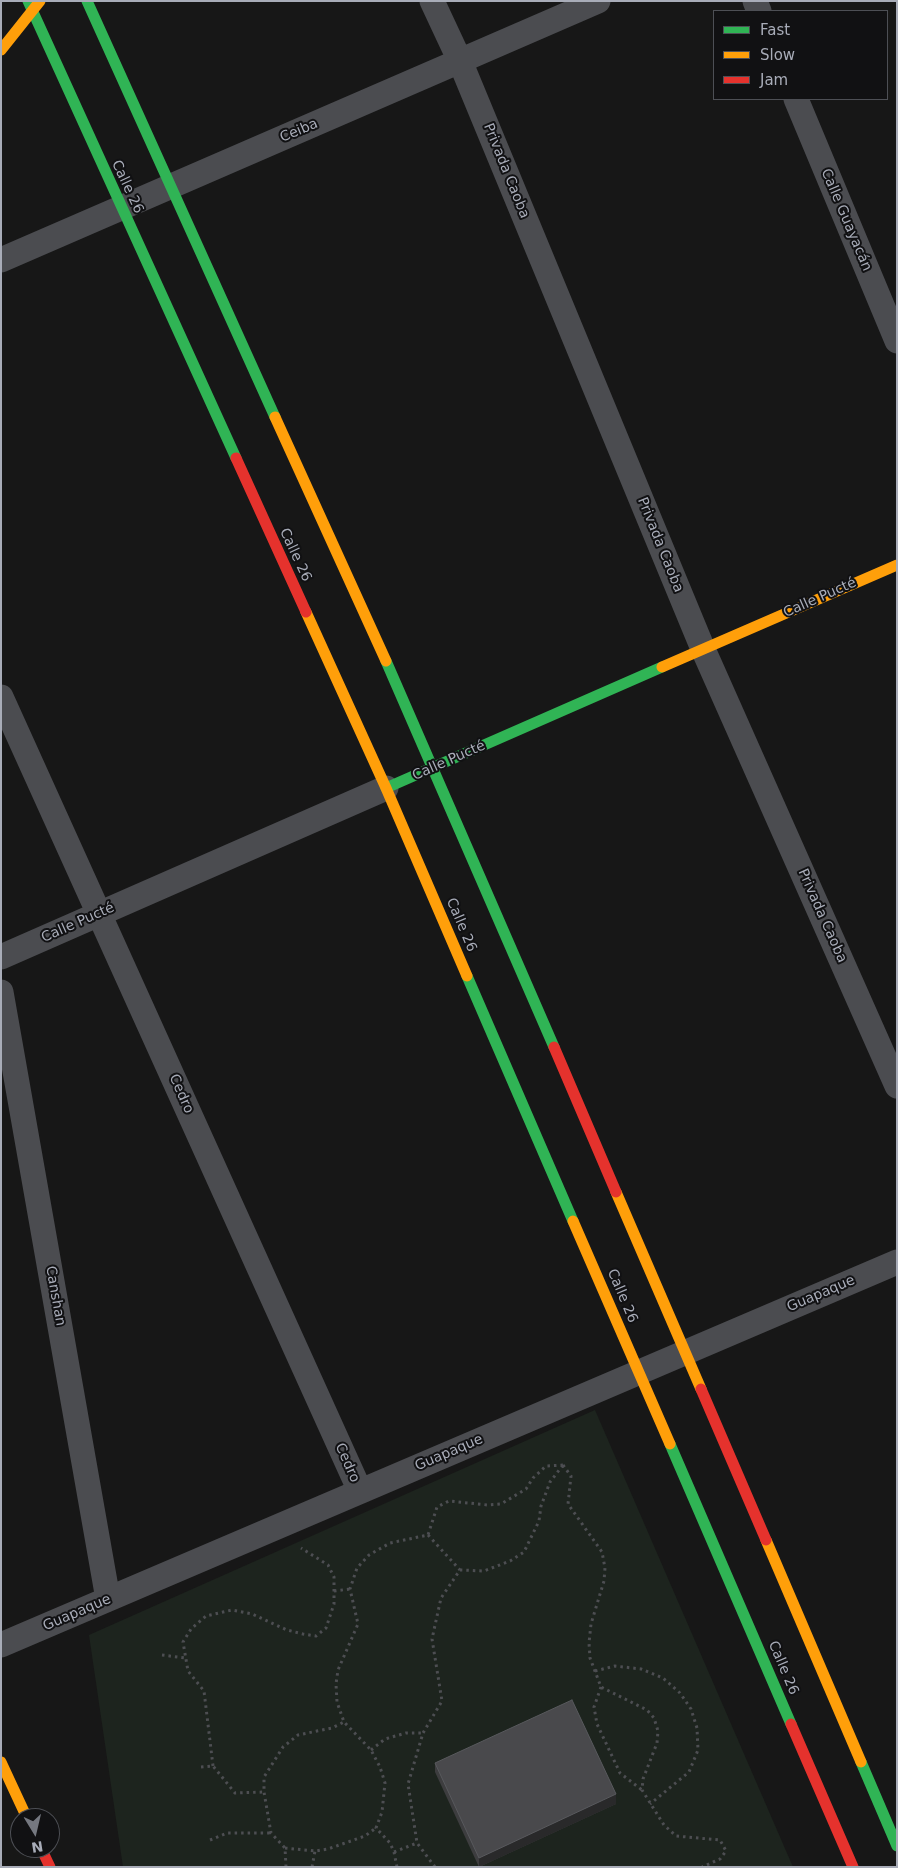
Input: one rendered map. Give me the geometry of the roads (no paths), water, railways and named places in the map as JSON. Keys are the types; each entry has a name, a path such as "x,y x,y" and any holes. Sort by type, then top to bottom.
{"main road":[{"path":"1,50 29,7 40,1"},
{"path":"87,1 434,768 897,1846"},
{"name":"Calle 26","path":"29,7 386,788 853,1867"},
{"name":"Calle Pucté","path":"386,788 897,564"},
{"path":"1,1762 22,1808"}],"street":[{"name":"Privada Caoba","path":"432,1 460,61 703,649 897,1086"},
{"name":"Ceiba","path":"1,260 598,1"},
{"name":"Calle Guayacán","path":"796,100 897,341"},
{"name":"Cedro","path":"1,697 360,1491"},
{"name":"Calle Pucté","path":"1,957 386,788"},
{"name":"Canshan","path":"1,992 108,1599"},
{"name":"Guapaque","path":"1,1645 897,1262"}]}
